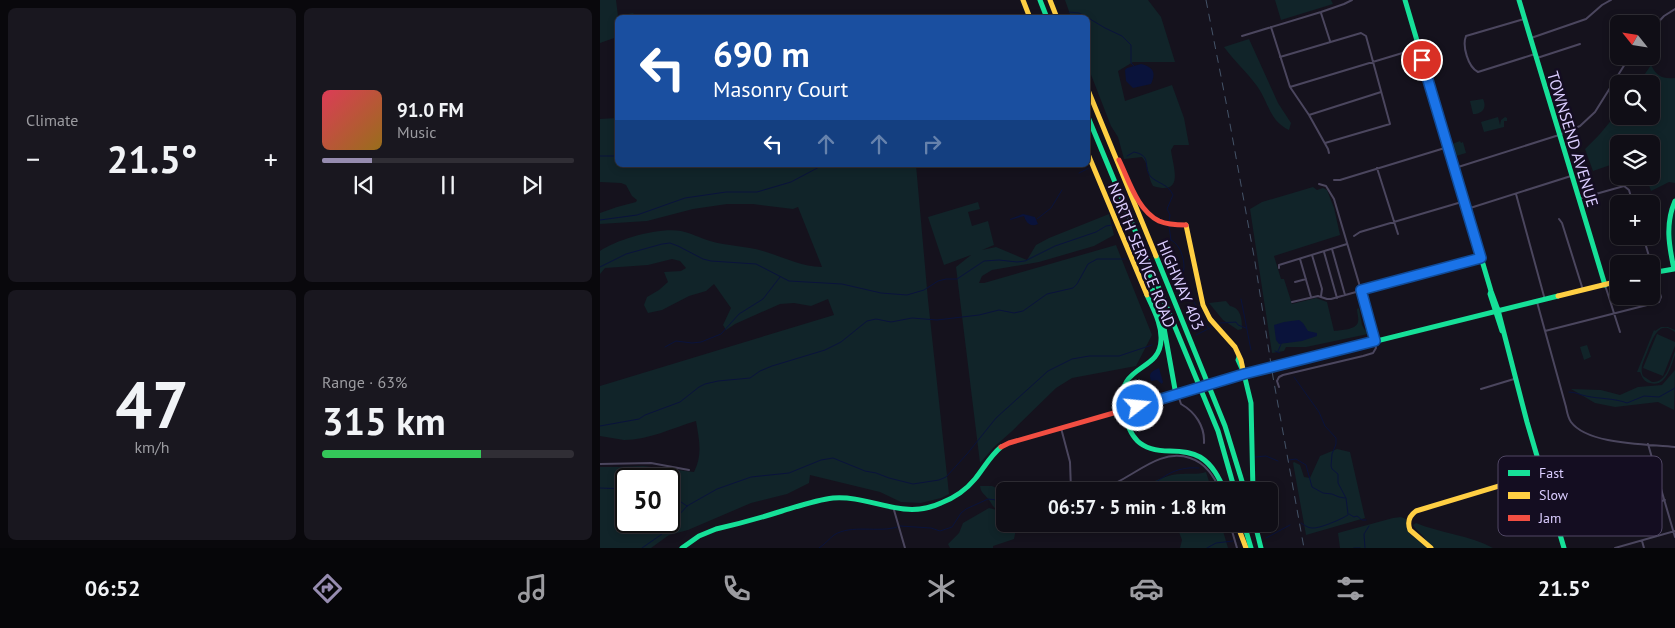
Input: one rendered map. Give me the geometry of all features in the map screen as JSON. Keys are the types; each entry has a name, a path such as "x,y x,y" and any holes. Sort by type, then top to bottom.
{"main road":[{"path":"1023,0 1029,15"},
{"path":"1040,0 1046,15"},
{"path":"1050,0 1056,15"},
{"path":"1405,0 1496,311 1503,328 1502,331 1537,456"},
{"name":"TOWNSEND AVENUE","path":"1519,0 1558,135 1605,285"},
{"name":"HIGHWAY 403","path":"1090,95 1225,426 1243,482"},
{"name":"HIGHWAY 403","path":"1090,122 1218,431 1232,482"},
{"path":"1107,138 1143,207 1153,218 1169,225 1186,225 1203,305 1210,318 1235,346 1241,360 1252,406 1252,482"},
{"name":"NORTH SERVICE ROAD","path":"1090,159 1160,327 1161,334 1161,343 1155,357 1123,386 1121,396 1128,428 1134,439 1140,444 1155,450 1186,452 1201,458 1214,469 1220,482"},
{"path":"1660,272 1674,270 1670,250 1669,221 1675,201"},
{"path":"1136,235 1164,328 1177,395"},
{"path":"682,548 699,536 716,529 832,498 850,499 894,510 922,510 938,505 973,482 989,458 1009,443 1244,374 1610,284"},
{"path":"1431,548 1412,532 1409,527 1409,517 1413,512 1498,486"},
{"path":"1240,532 1246,548"},
{"path":"1246,532 1251,548"},
{"path":"1257,532 1262,548"},
{"path":"1259,532 1262,548"},
{"path":"1560,536 1564,548"}],"street":[{"path":"1242,36 1321,12 1352,0"},
{"path":"1530,38 1586,19 1611,0"},
{"path":"1660,20 1675,9"},
{"path":"1321,12 1330,41"},
{"path":"1524,19 1466,36 1464,44 1471,66 1478,72 1580,44"},
{"path":"1271,27 1290,87 1310,115 1329,152"},
{"path":"1280,57 1361,33 1366,36 1390,124 1325,143"},
{"path":"1290,87 1418,48"},
{"path":"1455,168 1576,129 1590,118 1601,105 1625,65"},
{"path":"1310,115 1382,92"},
{"path":"1334,180 1340,180 1448,147"},
{"path":"1377,168 1398,234"},
{"path":"1467,209 1571,176"},
{"path":"1279,387 1278,377 1373,353 1376,348 1334,199 1326,186 1319,184"},
{"path":"1578,200 1624,186 1629,190 1630,195"},
{"path":"1516,194 1545,300"},
{"path":"1354,236 1360,232 1465,201"},
{"path":"1559,219 1562,223 1583,290"},
{"path":"1279,268 1279,266 1347,244"},
{"path":"1332,249 1346,295"},
{"path":"1324,252 1337,298"},
{"path":"1312,255 1322,289 1322,297"},
{"path":"1292,302 1311,296 1322,297 1327,300 1337,298 1481,258"},
{"path":"1300,259 1311,296"},
{"path":"1295,282 1306,279"},
{"path":"1605,285 1620,332"},
{"path":"1537,302 1570,421 1580,430 1598,438 1675,447"},
{"path":"1545,331 1648,305"},
{"path":"1481,389 1515,378"},
{"path":"1177,395 1181,404 1189,408 1196,415 1204,434 1204,443"},
{"path":"1061,428 1070,462 1071,482"},
{"path":"1648,444 1652,456"},
{"path":"1118,482 1161,458 1180,456 1195,460 1204,465 1217,482"},
{"path":"600,464 651,463 689,470"},
{"path":"1662,490 1675,537"},
{"path":"894,510 905,548"},
{"path":"1662,535 1674,531"},
{"path":"1233,532 1237,548"},
{"path":"1615,548 1658,536"},
{"path":"1642,541 1644,548"}],"green space":[{"path":"600,0 616,0 618,15 615,15 615,38 600,43"},
{"path":"1065,0 1148,0 1161,17 1175,62 1133,62 1118,71 1125,101 1172,85 1184,118 1189,145 1174,145 1171,150 1175,178 1170,187 1153,186 1142,157 1124,159 1118,137 1111,126 1090,72 1090,15 1070,15"},
{"path":"1275,0 1331,0 1333,4 1281,20"},
{"path":"1249,39 1278,103 1291,123 1289,130 1282,126 1273,116 1257,86 1224,47"},
{"path":"1651,65 1660,75 1644,75"},
{"path":"1660,75 1675,78 1675,183 1669,182 1651,191 1649,185 1660,185 1660,135 1610,135 1610,165 1593,171 1585,149 1610,122 1610,125 1660,125"},
{"path":"1483,99 1485,105 1483,110 1473,114 1470,101"},
{"path":"1498,117 1500,125 1501,120 1505,117 1507,118 1507,121 1504,121 1504,127 1484,132 1481,122"},
{"path":"615,118 615,167 916,167 928,300 949,494 921,503 901,502 880,492 810,475 809,483 787,494 751,503 680,532 680,470 694,472 697,466 700,447 696,421 651,436 633,439 624,440 600,436 600,386 834,315 828,299 811,306 794,303 780,304 735,324 726,330 723,325 731,308 714,284 706,291 689,296 662,310 648,313 644,305 647,297 668,282 664,272 681,271 686,268 680,261 672,259 648,265 605,268 600,274 600,251 628,238 651,232 672,230 685,232 716,243 750,248 806,265 822,267 798,207 793,209 753,204 727,204 693,209 647,221 600,224 600,213 636,202 637,200 632,196 626,185 600,182 600,119"},
{"path":"1460,141 1461,143 1463,142 1466,153 1456,156 1452,144"},
{"path":"1313,187 1317,190 1323,188 1327,190 1334,208 1340,235 1274,256 1281,279 1284,279 1292,304 1316,298 1327,302 1334,331 1348,329 1357,325 1357,309 1359,308 1362,325 1365,330 1368,329 1368,334 1306,347 1286,347 1284,351 1272,353 1250,209 1262,202"},
{"path":"978,202 980,209 968,212 972,226 988,221 994,245 982,250 996,247 1027,260 1036,245 1109,214 1114,235 1094,246 1039,262 992,270 982,276 979,283 1116,245 1152,335 1136,366 1072,378 1056,388 994,447 980,463 956,267 971,255 944,265 928,217"},
{"path":"1675,205 1675,266 1670,235 1672,212"},
{"path":"1226,301 1239,312 1242,329 1238,330 1223,320 1209,303"},
{"path":"1668,327 1675,330 1675,332 1665,328 1657,332 1643,363 1643,376 1652,382 1661,379 1665,376 1675,351 1675,355 1667,375 1656,384 1648,382 1642,377 1640,372 1637,372 1654,330"},
{"path":"1657,334 1675,342 1663,376 1643,368"},
{"path":"1587,345 1591,357 1584,360 1580,347"},
{"path":"1675,370 1674,410 1658,402 1615,407 1595,403 1571,389 1601,390 1620,395 1638,387 1662,385"},
{"path":"1337,449 1350,452 1365,518 1306,535 1293,463 1300,465 1304,477 1310,478 1320,456"},
{"path":"643,466 660,468 615,468 615,533 677,533 669,535 651,548 600,548 600,467"},
{"path":"1206,472 1209,482 1153,482 1172,475"},
{"path":"980,486 996,488 996,509 982,492"},
{"path":"989,508 996,510 996,532 1015,532 1014,539 993,546 993,548 950,548 948,544 959,533 963,523"},
{"path":"1401,517 1406,519 1407,528 1411,534 1424,545 1426,542 1423,535 1413,525 1416,523 1474,540 1493,548 1340,548 1338,533"},
{"path":"1179,532 1223,532 1228,548 1180,548 1182,540"}],"shaded area":[{"path":"1141,64 1153,71 1153,80 1151,84 1133,88 1126,81 1125,70"},
{"path":"1023,214 1035,217 1038,224 1031,225 1024,216 1010,220"},
{"path":"1299,320 1308,331 1317,333 1317,336 1302,341 1279,344 1276,340 1274,325"},
{"path":"1159,368 1162,384 1157,380 1151,381 1150,378 1151,373"}],"waterway":[{"path":"1069,12 1083,15"},
{"path":"1090,19 1122,36 1131,45 1131,63 1134,66"},
{"path":"1127,156 1134,152 1143,156 1151,177 1171,191 1173,195 1167,209 1170,215 1169,222"},
{"path":"600,156 615,156"},
{"path":"600,220 637,215 685,198 726,192 757,192 791,182 819,167"},
{"path":"1079,173 1089,168"},
{"path":"1037,219 1051,208 1062,190"},
{"path":"600,267 626,254 670,243 711,261 756,264 789,281 842,284 881,293 907,295 924,290 938,281 957,279 984,261 1025,261 1055,246 1113,225"},
{"path":"1169,226 1171,240"},
{"path":"1159,245 1171,240 1179,248 1183,259 1184,279 1209,329"},
{"path":"600,426 639,419 680,402 705,384 750,378 772,366 825,350 841,342 867,321 876,319 891,322 912,318 937,320 979,315 999,310 1014,313 1023,311 1047,294 1073,288 1088,264 1097,259 1126,259"},
{"path":"665,347 676,341 701,342 721,334 739,314 763,299 780,277"},
{"path":"1241,299 1251,350"},
{"path":"1220,323 1236,322 1238,325 1246,328"},
{"path":"1196,335 1212,327"},
{"path":"1278,351 1282,342"},
{"path":"642,548 662,534 687,506 717,489 751,477 789,473 821,460 833,458 865,471 913,484 939,480 946,477 996,418 1048,371 1072,359 1089,356 1119,356 1152,345"},
{"path":"1275,351 1280,353"},
{"path":"1294,377 1319,412 1325,426 1336,438 1331,466 1338,474 1338,483 1346,498 1348,514"},
{"path":"1569,392 1627,403 1644,396 1659,397 1675,388"},
{"path":"1255,457 1266,456 1278,461"},
{"path":"1289,460 1296,459 1306,465 1312,487 1323,493 1345,498"},
{"path":"1156,482 1175,471 1199,468"},
{"path":"600,488 615,489"},
{"path":"900,526 931,528 940,531 952,527 966,509 988,499 996,500"},
{"path":"680,501 687,506"},
{"path":"1349,514 1366,520"},
{"path":"1301,523 1309,528 1315,528 1348,515"},
{"path":"1266,538 1290,525"},
{"path":"1365,548 1364,534 1369,526"},
{"path":"819,548 834,535 848,530 890,529 897,527"},
{"path":"1207,548 1216,543 1233,541"},
{"path":"1354,548 1360,548"}],"railway":[{"path":"1206,0 1255,262 1273,377 1304,548"}],"traffic: fast":[{"path":"1040,0 1046,15"},
{"path":"1405,0 1498,310 1537,456"},
{"path":"1519,0 1605,285"},
{"path":"1090,122 1218,431 1232,482"},
{"path":"1674,269 1669,243 1669,227 1675,201"},
{"path":"1156,256 1225,426 1242,482"},
{"path":"1144,262 1164,328 1176,395"},
{"path":"1660,271 1674,269"},
{"path":"1491,291 1490,294 1502,331"},
{"path":"1123,410 1122,395 1125,384 1131,376 1154,359 1159,351 1161,340 1160,328 1147,295"},
{"path":"1131,408 1244,374 1558,296"},
{"path":"1239,357 1238,360 1244,373"},
{"path":"1244,374 1251,403 1253,482"},
{"path":"1123,410 1129,428 1143,445 1151,449 1185,452 1200,457 1212,468 1220,482"},
{"path":"682,548 699,536 716,529 808,503 833,498 861,500 900,509 927,508 946,501 964,490 1001,447"},
{"path":"1246,532 1251,548"},
{"path":"1257,532 1261,548"},
{"path":"1560,536 1564,548"}],"traffic: slow":[{"path":"1023,0 1029,15"},
{"path":"1050,0 1056,15"},
{"path":"1090,95 1156,256"},
{"path":"1090,159 1147,295"},
{"path":"1186,225 1203,305 1210,319 1235,347 1241,360 1244,374"},
{"path":"1558,296 1610,283"},
{"path":"1431,548 1410,530 1409,519 1416,511 1498,486"},
{"path":"1240,532 1246,548"}],"traffic: jam":[{"path":"1119,160 1134,194 1151,216 1166,223 1186,225"},
{"path":"1001,447 1009,443 1131,408"}],"route":[{"path":"1138,406 1244,374 1317,354 1375,341 1361,290 1481,258 1422,60"}]}
